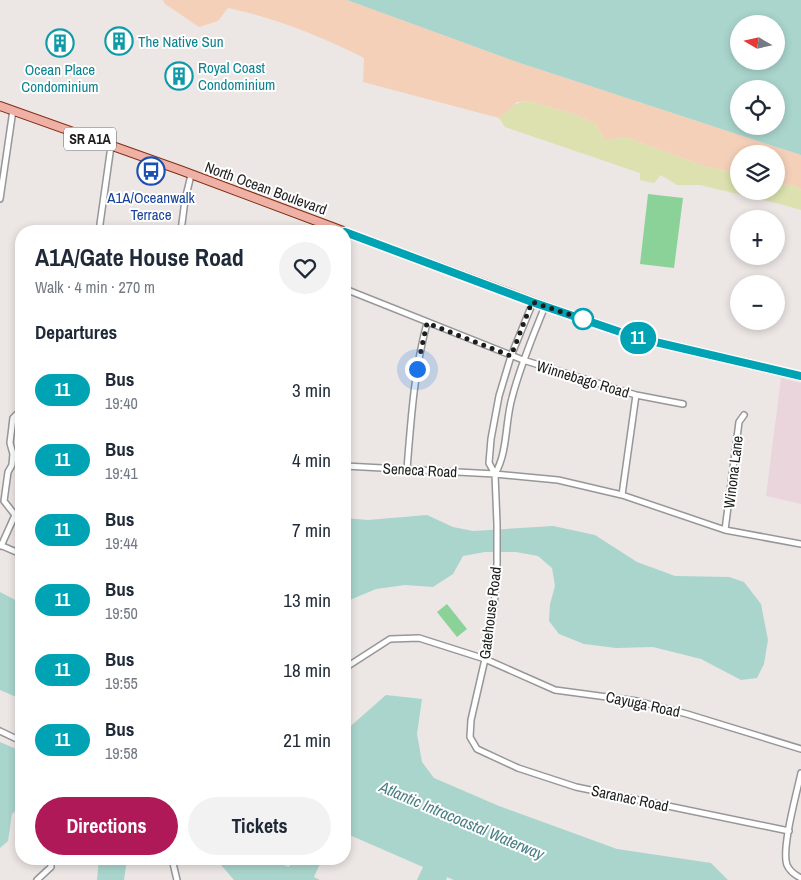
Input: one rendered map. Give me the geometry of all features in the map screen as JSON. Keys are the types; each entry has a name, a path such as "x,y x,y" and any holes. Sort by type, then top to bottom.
{"main road":[{"name":"SR A1A","path":"0,106 111,146"},
{"name":"North Ocean Boulevard","path":"111,146 325,225"},
{"name":"North Ocean Boulevard","path":"351,235 532,302"},
{"name":"SR A1A","path":"532,302 638,338 801,376"}],"street":[{"path":"0,199 1,177 13,110"},
{"path":"100,225 111,146"},
{"path":"182,225 191,175"},
{"name":"Winnebago Road","path":"351,291 511,356 636,395 683,404"},
{"name":"Gatehouse Road","path":"477,749 470,737 471,720 494,608 497,564 495,474 488,463 491,438 499,396 511,356 532,302"},
{"name":"Gatehouse Road","path":"495,474 501,464 511,399 523,360 545,306"},
{"path":"407,469 414,387 427,323"},
{"path":"622,494 636,395"},
{"name":"Winona Lane","path":"725,530 739,422 744,415"},
{"path":"15,416 13,418 10,443 13,454 12,465 8,472 4,501 14,516 0,546 15,552"},
{"name":"Seneca Road","path":"351,466 495,474"},
{"path":"495,474 558,480 622,494 725,530 801,544"},
{"path":"351,664 390,639 419,638 485,659"},
{"name":"Cayuga Road","path":"485,659 555,690 637,701 801,748"},
{"path":"0,731 15,738"},
{"name":"Saranac Road","path":"477,749 518,768 576,787 789,831"},
{"path":"801,773 786,855 787,864 794,875 801,878"},
{"path":"36,880 51,865"},
{"path":"173,865 177,880"}],"shaded area":[{"path":"781,378 801,383 801,504 766,496"}],"green space":[{"path":"530,101 574,114 595,123 605,140 626,137 704,166 730,172 730,192 700,185 677,185 661,175 654,183 640,180 640,173 505,127 499,118 509,108"},
{"path":"785,184 796,186 801,190 801,210 763,200 785,200"},
{"path":"648,194 683,198 674,268 640,264"},
{"path":"447,604 467,629 457,637 437,612"}],"sand":[{"path":"163,0 347,0 517,62 730,132 730,135 740,135 770,145 730,145 730,172 704,166 626,137 605,140 595,123 574,114 530,101 517,102 499,118 363,82 364,58 331,42 281,22 228,8 218,21 199,27 165,4"},
{"path":"785,150 801,155 801,190 796,186 785,184"}],"water":[{"path":"347,0 801,0 801,155 785,150 785,145 770,145 740,135 785,135 785,80 730,80 730,132 517,62"},
{"path":"427,515 453,527 473,531 553,526 595,535 637,562 675,576 729,577 744,582 761,604 768,640 764,664 757,678 741,680 701,659 653,647 616,648 584,644 559,634 549,621 550,604 555,586 552,568 538,556 516,552 485,552 463,556 453,574 433,587 405,585 376,589 351,599 351,519 368,520"},
{"path":"0,592 15,600 15,696 0,690"},
{"name":"Atlantic Intracoastal Waterway","path":"386,695 422,699 417,734 422,762 434,778 499,806 617,849 711,863 728,880 454,880 447,877 446,880 417,880 423,867 351,836 351,726"},
{"path":"0,742 15,748 15,811 12,814 8,841 0,848"},
{"path":"98,865 126,865 124,880 97,880"},
{"path":"221,865 284,865 289,867 290,865 319,865 314,877 320,880 234,880"}],"bus line":[{"name":"11","path":"351,234 532,302 638,338 801,376"}],"place":[{"name":"The Native Sun","path":"119,41"},
{"name":"Ocean Place Condominium","path":"60,43"},
{"name":"Royal Coast Condominium","path":"179,76"},
{"name":"A1A/Oceanwalk Terrace","path":"151,171"}],"route":[{"path":"417,369 427,323 511,356 532,302 583,319"}]}
